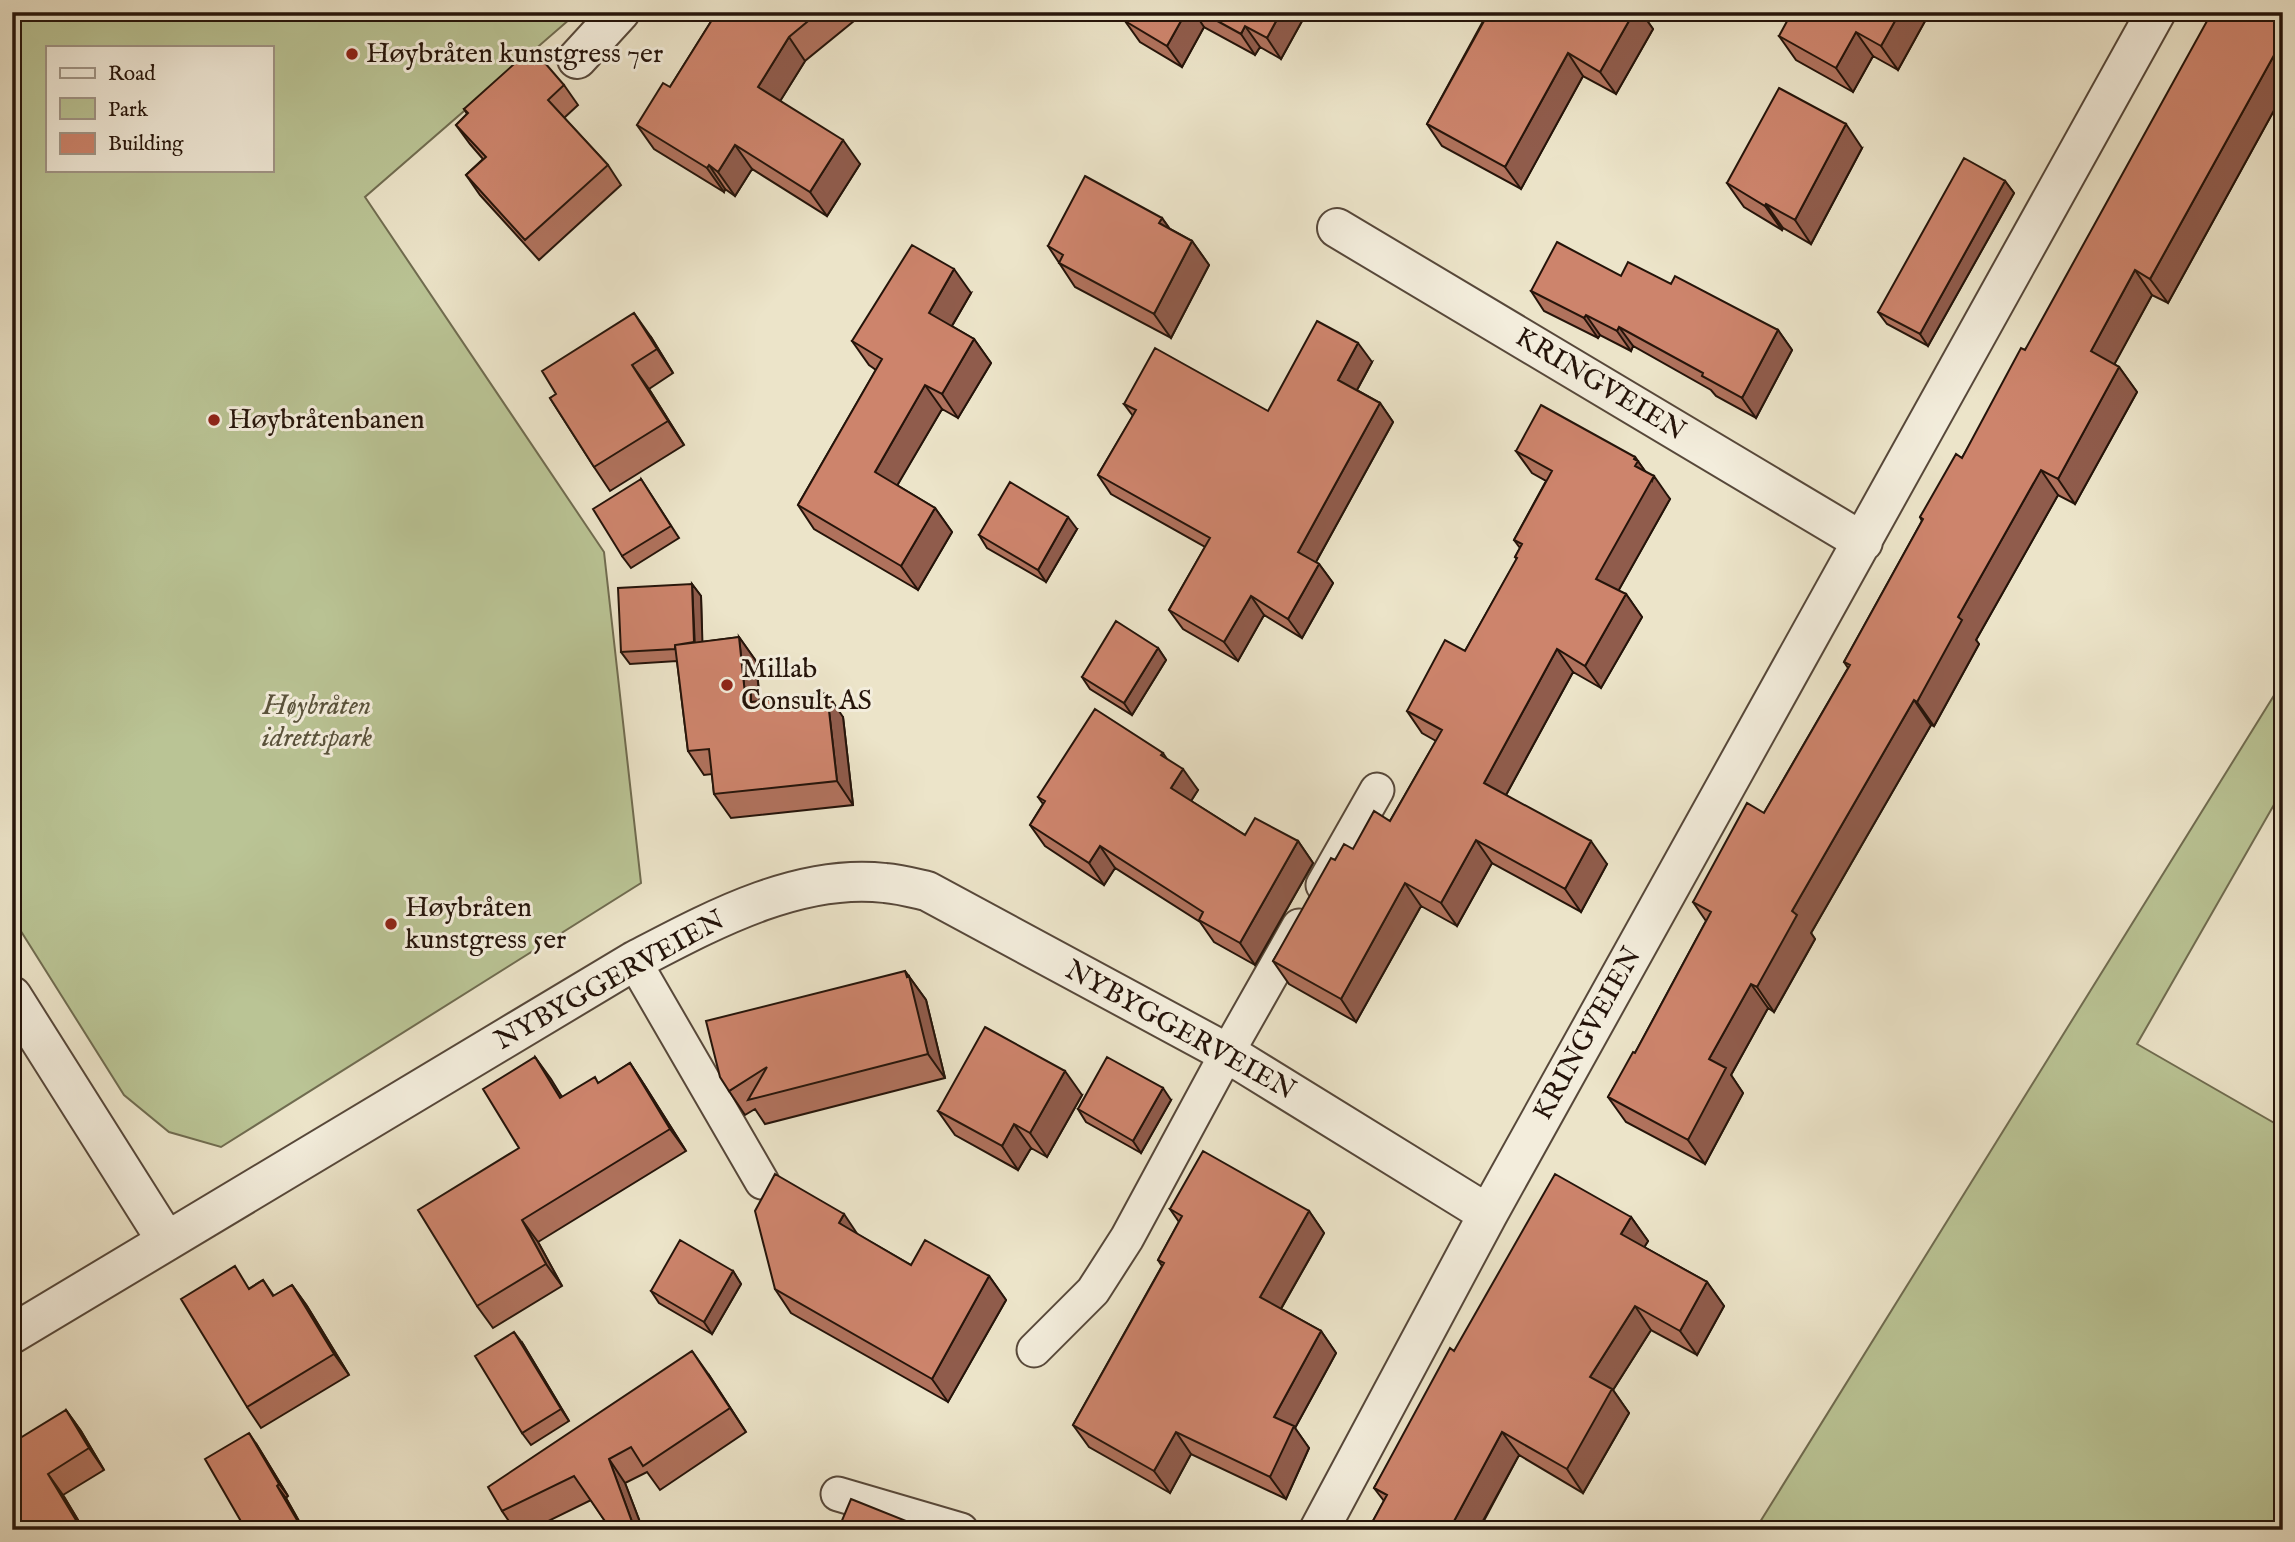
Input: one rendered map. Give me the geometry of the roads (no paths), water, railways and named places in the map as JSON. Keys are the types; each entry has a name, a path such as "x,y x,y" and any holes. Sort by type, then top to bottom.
{"street":[{"path":"577,59 620,12"},
{"name":"KRINGVEIEN","path":"1319,1530 1488,1214 2156,12"},
{"name":"KRINGVEIEN","path":"1337,229 1863,542"},
{"name":"NYBYGGERVEIEN","path":"12,1334 634,961 739,909 795,890 848,883 884,882 927,891 1227,1053 1488,1214"},
{"path":"12,996 166,1240"}],"lane":[{"path":"1034,1350 1093,1291 1127,1238 1227,1053 1377,790"},
{"path":"634,961 762,1182"},
{"path":"838,1494 961,1530"}],"place":[{"name":"Høybråten kunstgress 7er","path":"352,54"},
{"name":"Høybråtenbanen","path":"214,420"},
{"name":"Millab Consult AS","path":"727,685"},
{"name":"Høybråten kunstgress 5er","path":"391,924"}],"park label":[{"name":"Høybråten idrettspark","path":"317,722"}]}
